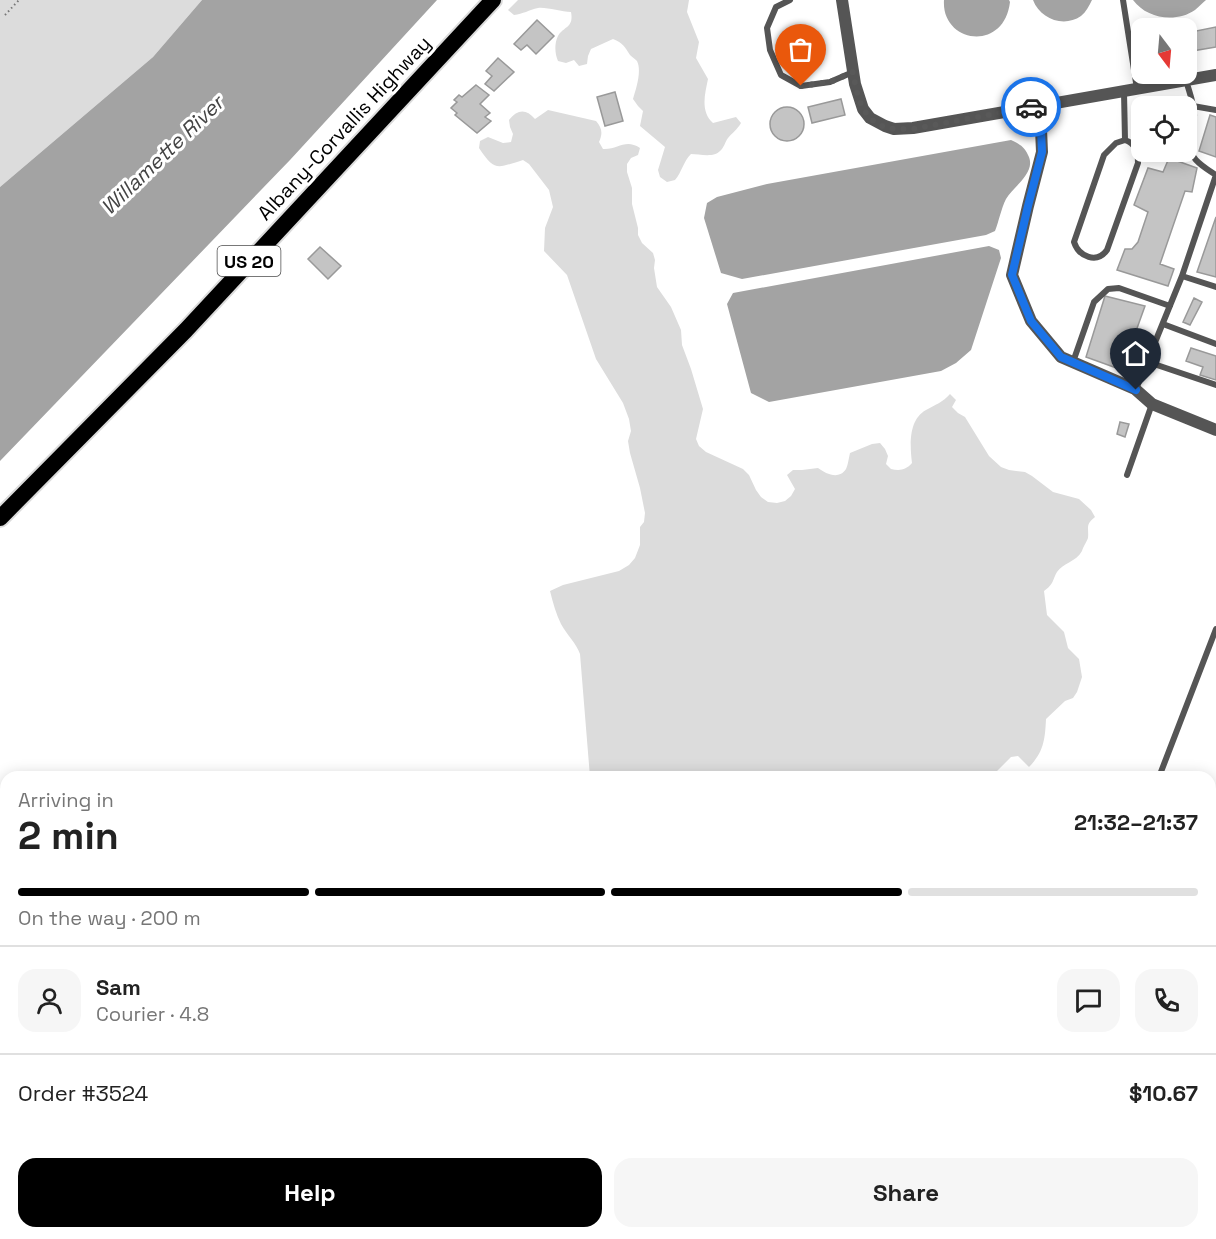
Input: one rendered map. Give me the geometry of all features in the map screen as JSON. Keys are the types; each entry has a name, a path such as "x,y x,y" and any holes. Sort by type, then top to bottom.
{"highway":[{"name":"Albany-Corvallis Highway","path":"0,518 186,330 494,0"}],"street":[{"path":"842,0 853,72 862,109 877,123 894,129 913,129 1164,84"},
{"path":"1197,78 1216,75"},
{"path":"1040,106 1042,152 1012,275 1031,321 1061,357 1136,390 1152,404 1216,430"}],"lane":[{"path":"790,0 776,7 767,28 770,50 782,75 801,86 830,82 853,72"},
{"path":"1123,0 1137,89"},
{"path":"1124,91 1125,140"},
{"path":"1197,107 1216,110"},
{"path":"1125,140 1133,144 1136,149 1138,163 1107,250 1102,256 1092,258 1085,256 1074,242 1104,155 1116,143 1125,140"},
{"path":"1136,390 1182,276 1216,176 1197,162"},
{"path":"1182,276 1216,286"},
{"path":"1073,362 1094,302 1108,289 1119,288 1170,306"},
{"path":"1163,324 1216,344"},
{"path":"1148,362 1216,386"},
{"path":"1126,475 1152,404"},
{"path":"1161,771 1216,629"}],"path":[{"path":"5,15 19,0"}],"shaded area":[{"path":"0,0 202,0 153,57 0,187"},
{"path":"518,0 689,0 687,12 699,42 696,58 708,79 704,102 706,113 713,123 736,117 741,123 721,150 710,155 691,154 675,180 667,182 660,177 658,170 665,147 640,126 643,111 633,99 639,75 637,61 625,47 613,39 591,49 587,64 579,66 574,60 566,63 558,61 555,49 557,39 570,24 571,12 538,8 514,15 508,10"},
{"path":"548,110 596,121 600,126 599,142 603,149 626,144 640,148 638,155 631,158 627,164 632,188 632,204 638,235 642,243 653,253 657,287 671,307 681,330 682,345 703,409 696,439 699,446 706,452 743,469 749,475 761,497 768,502 785,501 791,496 795,489 787,475 793,470 818,468 829,474 840,474 846,469 850,453 872,444 880,443 885,449 888,456 886,464 891,469 905,469 912,463 911,441 916,420 920,414 950,394 956,400 952,407 965,417 989,456 1001,467 1025,472 1053,492 1079,499 1091,510 1095,517 1089,524 1088,538 1082,551 1057,572 1051,584 1044,591 1047,615 1064,632 1068,648 1079,659 1082,677 1073,698 1065,701 1046,719 1043,745 1029,767 1018,756 1011,757 997,771 590,771 580,654 561,624 550,591 563,585 619,571 629,565 635,558 640,545 640,527 644,522 645,513 630,453 628,441 631,431 623,403 596,359 567,275 544,251 545,228 553,207 549,190 529,164 523,160 497,166 489,161 479,148 480,141 488,137 503,143 511,142 513,134 509,120 519,112 528,113 535,119"}],"water":[{"name":"Willamette River","path":"202,0 437,0 290,160 0,461 0,187 153,57"},
{"path":"944,0 1009,0 1010,2 1005,18 997,29 986,35 974,36 962,33 952,26 946,15"},
{"path":"1033,0 1092,0 1081,16 1074,20 1060,21 1047,17 1036,7"},
{"path":"1133,0 1206,0 1195,10 1171,18 1154,15"},
{"path":"1011,140 1025,149 1030,167 1006,199 995,231 986,235 742,279 721,273 704,218 707,203 717,197 767,184"},
{"path":"989,246 999,250 1001,258 971,350 956,363 941,371 769,402 751,393 727,304 733,293"}],"building":[{"path":"537,20 554,36 536,54 527,45 521,50 514,44"},
{"path":"1216,27 1216,47 1197,50 1197,31"},
{"path":"498,58 514,72 494,91 485,84 492,76 486,71"},
{"path":"476,85 489,95 480,104 490,113 485,117 491,121 477,133 455,115 457,113 451,108 457,102 454,100 459,95 462,97"},
{"path":"615,92 623,121 605,126 597,97"},
{"path":"841,99 845,115 812,123 808,107"},
{"path":"787,107 799,112 804,124 799,136 787,141 775,136 770,124 775,112"},
{"path":"1210,115 1216,117 1216,157 1199,151"},
{"path":"1167,162 1180,162 1197,168 1192,192 1185,191 1160,264 1174,269 1168,286 1117,270 1125,249 1132,249 1138,242 1148,212 1134,205 1148,168 1163,172"},
{"path":"1216,217 1216,277 1197,272"},
{"path":"320,247 341,266 328,279 308,259"},
{"path":"1105,296 1145,306 1122,370 1086,357"},
{"path":"1194,298 1202,302 1190,325 1183,322"},
{"path":"1191,348 1216,356 1216,380 1200,375 1203,367 1186,361"},
{"path":"1120,422 1129,424 1125,437 1117,434"}],"way so far":[{"path":"801,86 830,82 853,72 862,109 877,123 894,129 913,129 1031,107"}],"route":[{"path":"1031,107 1040,106 1042,152 1012,275 1031,321 1061,357 1136,390"}]}
